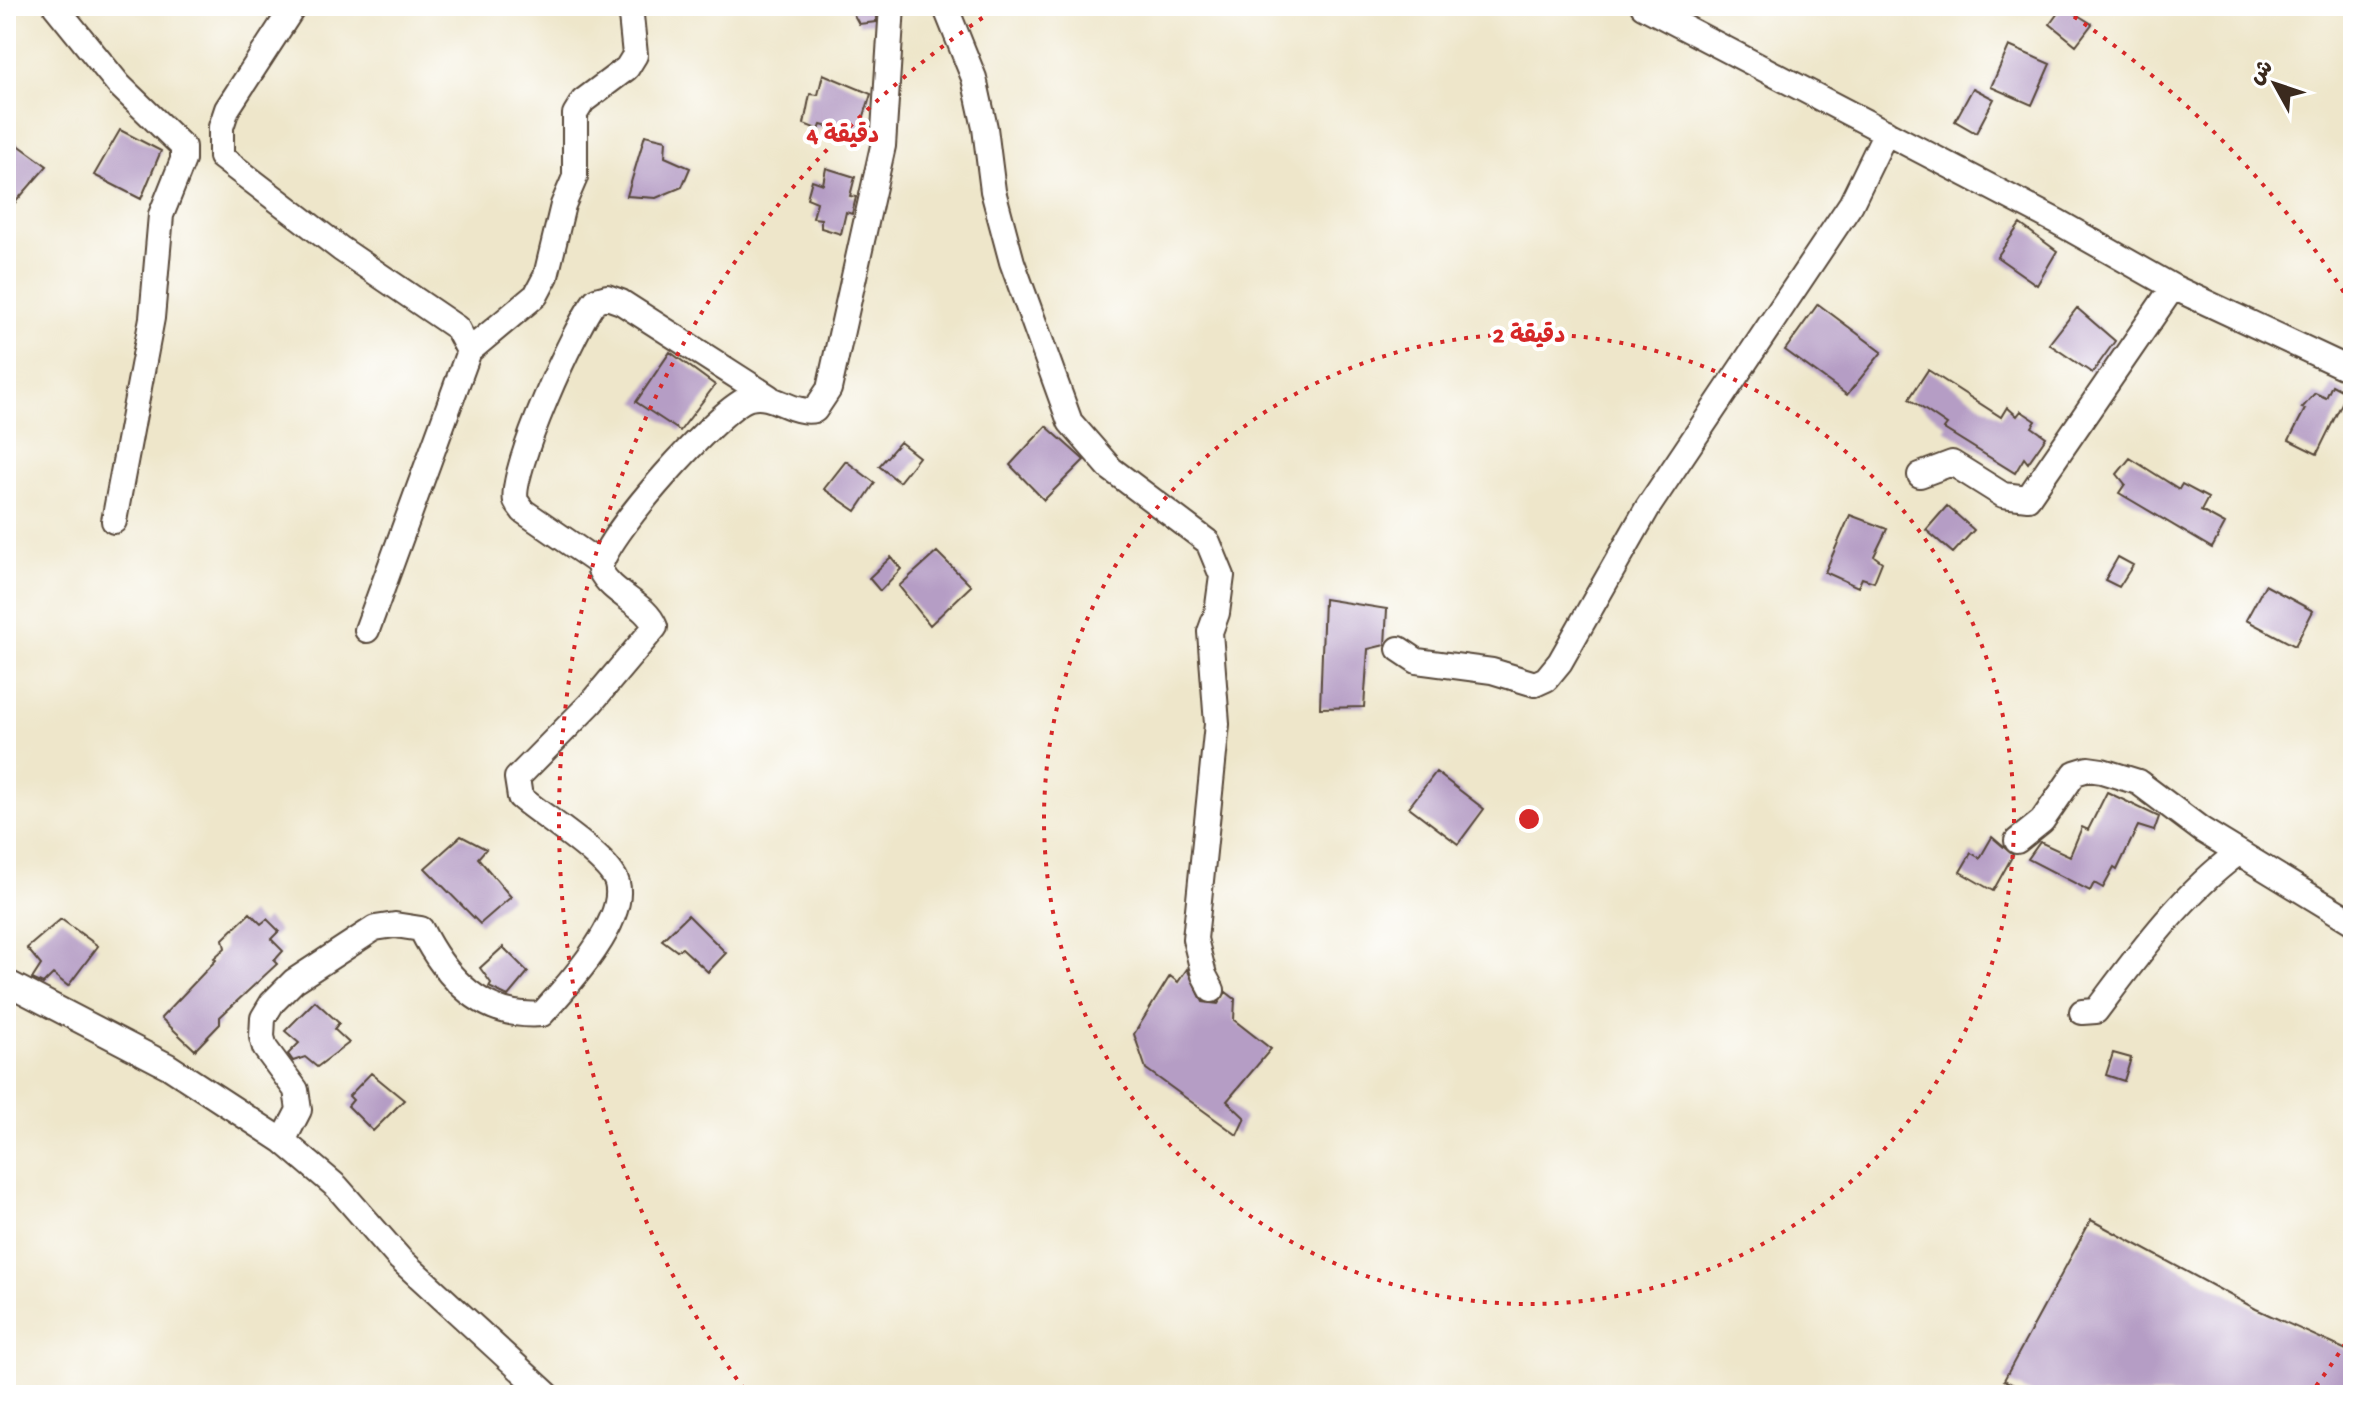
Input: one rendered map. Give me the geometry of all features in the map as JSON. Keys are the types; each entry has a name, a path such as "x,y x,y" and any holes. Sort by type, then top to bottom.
{"street":[{"path":"55,6 119,85 183,147 183,160 161,215 152,318 114,521"},
{"path":"294,6 227,109 221,127 221,157 341,249 457,328 469,351"},
{"path":"367,630 469,351 536,295 546,276 559,219 575,177 575,114 583,101 627,68 635,55 630,6"},
{"path":"283,1141 299,1110 296,1090 265,1048 263,1018 272,1003 294,981 375,928 395,925 421,929 432,952 474,999 518,1016 542,1014 579,971 610,921 617,907 617,882 609,870 520,797 517,778 590,704 655,627 650,616 609,585 599,563 523,511 516,501 515,489 524,457 569,346 596,300 607,297 621,302 769,397 795,410 815,410 832,380 857,251 883,146 892,6"},
{"path":"945,6 974,78 985,128 993,191 1012,262 1070,422 1111,469 1208,542 1218,560 1221,591 1210,632 1217,724 1195,939 1204,975 1212,990"},
{"path":"1643,6 1886,132 2173,287 2353,371"},
{"path":"1399,649 1417,661 1492,671 1535,684 1546,679 1560,662 1595,596 1688,444 1753,355 1851,204 1886,132"},
{"path":"1920,475 1952,463 2003,495 2028,498 2173,287"},
{"path":"599,563 621,527 715,421 749,398 769,397"},
{"path":"2017,841 2042,821 2075,773 2088,769 2138,782 2238,853 2353,922"},
{"path":"2082,1012 2096,1011 2175,913 2217,868 2238,853"},
{"path":"6,982 168,1066 283,1141 337,1187 400,1259 548,1395"}],"building":[{"path":"849,6 877,6 876,22 859,24"},
{"path":"2063,6 2092,24 2076,45 2050,24"},
{"path":"2009,46 2050,64 2032,105 1991,87"},
{"path":"823,74 871,94 858,135 821,125 819,130 804,124 810,94 818,95"},
{"path":"1973,88 1994,99 1976,133 1955,121"},
{"path":"120,130 161,151 141,199 94,175"},
{"path":"645,135 666,140 665,157 690,168 682,187 656,198 627,196"},
{"path":"6,136 47,166 6,213"},
{"path":"826,168 855,177 850,196 856,197 852,214 846,212 841,234 821,228 821,219 813,218 817,202 807,198 812,180 823,184"},
{"path":"2020,224 2057,251 2037,285 1997,257"},
{"path":"1818,304 1882,352 1847,395 1785,350"},
{"path":"2077,308 2115,341 2092,373 2049,344"},
{"path":"670,352 715,385 680,431 636,402"},
{"path":"1928,370 2001,417 2007,407 2017,416 2021,411 2036,421 2032,427 2046,437 2028,463 2024,458 2015,473 1944,429 1947,425 1909,399"},
{"path":"2332,385 2347,393 2317,454 2289,440 2305,409 2302,408 2315,393 2326,398"},
{"path":"1046,426 1084,460 1044,500 1010,465"},
{"path":"900,442 919,457 899,482 879,466"},
{"path":"2130,458 2179,489 2182,484 2208,498 2201,511 2225,524 2212,548 2119,493 2125,484 2117,474"},
{"path":"846,461 875,483 856,511 824,489"},
{"path":"1947,506 1974,530 1953,553 1926,530"},
{"path":"1850,515 1887,529 1874,556 1882,562 1874,582 1862,578 1858,587 1825,572"},
{"path":"937,552 971,586 930,625 899,586"},
{"path":"891,557 901,569 880,591 869,578"},
{"path":"2118,557 2133,565 2119,587 2105,580"},
{"path":"2265,585 2313,611 2295,646 2246,620"},
{"path":"1324,599 1387,609 1385,645 1368,649 1364,707 1320,708"},
{"path":"1436,772 1484,809 1458,844 1409,807"},
{"path":"2107,792 2159,817 2154,831 2138,826 2117,870 2114,868 2103,888 2094,883 2090,891 2028,859 2040,842 2070,856 2082,827 2088,830"},
{"path":"461,836 486,849 478,858 511,897 480,924 425,868"},
{"path":"1992,837 2013,855 1993,891 1960,872 1971,853 1980,858"},
{"path":"250,913 261,924 267,919 279,931 271,939 283,951 274,961 277,964 220,1017 220,1024 195,1050 161,1018 216,960 214,958 225,948 223,939"},
{"path":"688,915 726,953 708,972 682,948 677,951 662,940"},
{"path":"61,919 98,946 68,986 53,974 43,984 32,979 41,965 27,948"},
{"path":"503,947 528,972 508,996 489,987 491,983 480,968"},
{"path":"1187,969 1203,1002 1218,1004 1226,992 1235,999 1234,1020 1271,1049 1227,1101 1245,1118 1237,1135 1146,1069 1134,1034 1170,976 1178,982"},
{"path":"315,1001 339,1023 334,1029 349,1043 317,1067 305,1057 293,1061 288,1054 299,1043 285,1031"},
{"path":"2113,1053 2131,1058 2124,1081 2106,1075"},
{"path":"371,1073 404,1100 373,1131 348,1106 353,1100 349,1096"},
{"path":"2091,1220 2256,1309 2353,1353 2353,1395 2033,1395 2004,1380"}]}
